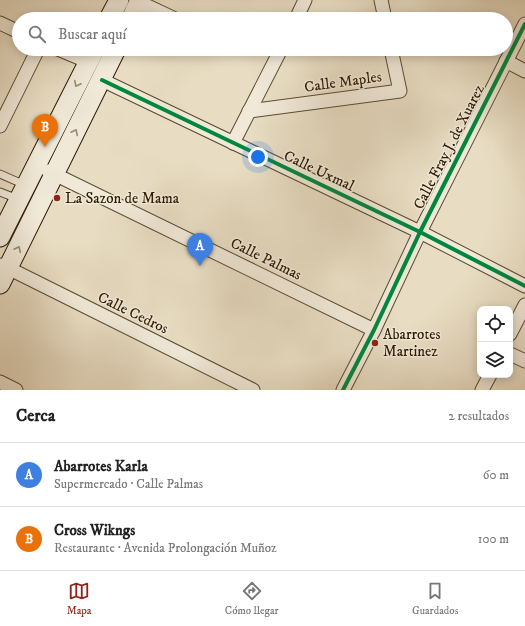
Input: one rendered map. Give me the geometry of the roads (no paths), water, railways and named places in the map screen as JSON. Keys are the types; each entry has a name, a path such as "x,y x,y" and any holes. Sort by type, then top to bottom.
{"street":[{"path":"112,12 118,0"},
{"path":"299,12 305,0"},
{"path":"381,0 384,12"},
{"path":"134,12 139,1 161,12"},
{"path":"0,23 12,29"},
{"name":"Calle Fray J. de Xuarez","path":"513,47 525,24"},
{"path":"0,126 35,56"},
{"path":"0,238 91,56"},
{"path":"3,272 102,80 113,56"},
{"path":"233,143 276,56"},
{"name":"Calle Maples","path":"249,111 400,91 392,56"},
{"name":"Calle Fray J. de Xuarez","path":"343,390 509,56"},
{"path":"506,61 525,71"},
{"name":"Calle Uxmal","path":"102,80 420,232 525,286"},
{"name":"Calle Palmas","path":"36,165 374,330"},
{"name":"Calle Cedros","path":"3,272 253,390"},
{"path":"513,328 525,305"},
{"path":"513,355 525,361"},
{"path":"482,390 488,378"},
{"path":"0,382 16,390"}],"lane":[{"path":"0,174 22,192"},
{"path":"0,192 22,192"}],"place":[{"name":"Cross Wikngs","path":"45,147"},
{"name":"La Sazon de Mama","path":"57,198"},
{"name":"Abarrotes Karla","path":"200,266"},
{"name":"Abarrotes Martinez","path":"375,343"}]}
